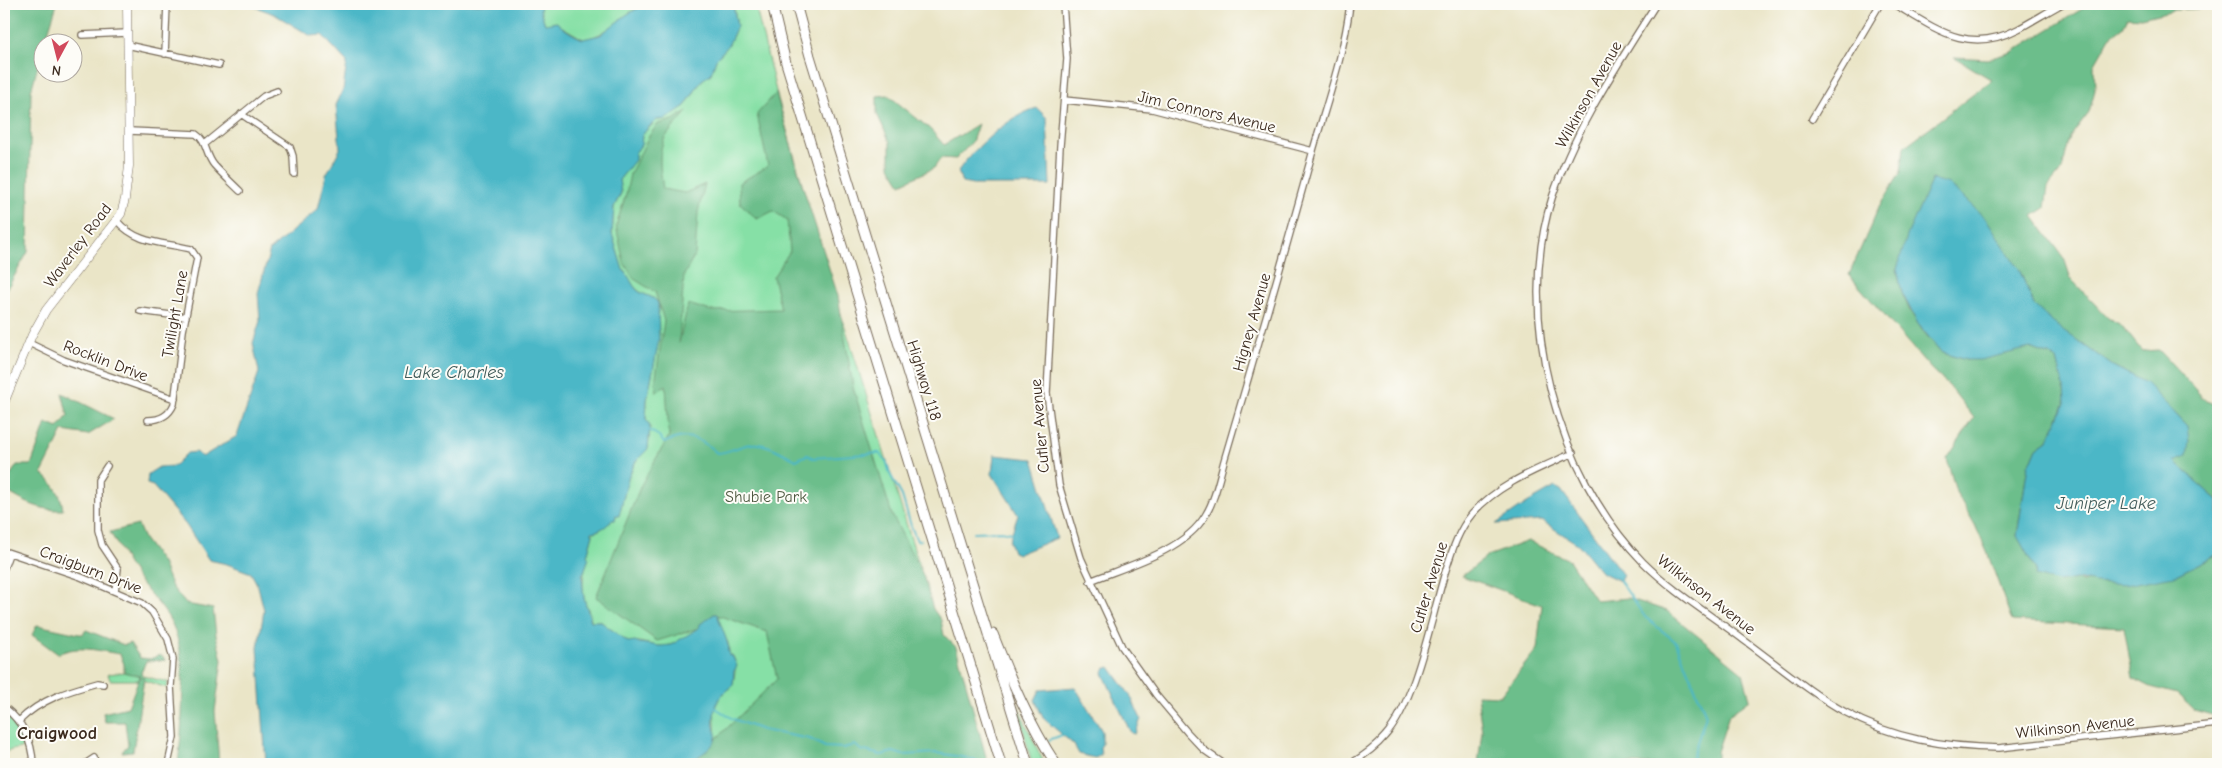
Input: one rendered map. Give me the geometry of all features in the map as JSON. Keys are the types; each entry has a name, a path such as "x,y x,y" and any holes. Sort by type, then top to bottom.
{"highway":[{"path":"772,4 792,81 1000,764"},
{"name":"Highway 118","path":"796,4 813,66 1028,764"},
{"path":"946,496 983,607 1012,685 1027,716 1056,764"}],"main road":[{"name":"Waverley Road","path":"4,402 38,324 60,291 117,221 125,199 128,181 130,131 126,4"}],"street":[{"path":"165,54 167,4"},
{"name":"Cutler Avenue","path":"1063,4 1067,59 1047,393 1059,486 1069,524 1090,581 1122,647 1156,695 1204,750 1224,764"},
{"name":"Higney Avenue","path":"1090,581 1179,542 1195,528 1208,511 1280,273 1313,151 1339,66 1350,4"},
{"name":"Wilkinson Avenue","path":"1656,4 1598,98 1574,143 1552,198 1544,233 1539,289 1541,345 1550,387 1572,453 1589,488 1623,539 1660,578 1796,680 1846,713 1893,733 1934,744 1999,748 2218,724"},
{"path":"1812,119 1880,4"},
{"path":"1894,4 1946,34 1969,40 1984,40 2006,35 2019,29 2062,4"},
{"path":"82,35 127,33"},
{"path":"127,45 219,65"},
{"path":"205,144 264,96 276,91"},
{"name":"Jim Connors Avenue","path":"1064,100 1152,109 1313,151"},
{"path":"242,114 290,148 293,156 294,174"},
{"path":"130,131 190,132 201,137 205,144 205,152 213,164 240,191"},
{"name":"Twilight Lane","path":"117,221 126,232 137,238 189,249 194,252 197,263 186,317 175,399"},
{"path":"140,311 186,317"},
{"name":"Rocklin Drive","path":"29,343 64,360 175,399"},
{"path":"148,420 158,419 166,415 175,399"},
{"name":"Cutler Avenue","path":"1350,764 1385,736 1400,714 1416,670 1451,554 1464,526 1489,497 1511,483 1572,453"},
{"path":"107,466 98,480 98,530 102,545 118,569 115,591"},
{"name":"Craigburn Drive","path":"4,568 6,552 115,591 147,607 163,629 170,646 173,664 171,686 174,730 172,755 168,764"},
{"path":"19,721 37,706 57,695 97,683 103,684"},
{"path":"4,707 19,721 29,739 33,764"},
{"path":"85,764 94,758"}],"green space":[{"path":"8,4 57,4 48,32 32,32 33,82 31,91 28,252 4,294 4,7"},
{"path":"535,4 645,4 600,34 583,39 554,22 550,25 545,24 540,10 541,6"},
{"name":"Shubie Park","path":"733,4 755,4 777,95 819,243 981,764 688,764 716,739 714,708 721,695 733,685 736,664 733,656 729,656 729,651 727,652 729,648 728,643 714,614 687,636 669,646 628,642 600,621 591,621 585,602 583,585 585,568 589,558 587,556 593,534 591,533 602,528 611,519 615,520 616,515 619,515 629,475 636,461 648,449 650,426 646,419 647,400 659,340 658,303 638,290 623,270 612,234 614,207 621,193 619,180 635,160 635,153 641,145 642,135 657,120 662,120 685,106 702,80 710,74 716,59 728,46 737,26"},
{"path":"2090,4 2212,4 2213,8 2174,10 2141,18 2128,17 2123,27 2110,37 2094,65 2095,90 2089,112 2070,137 2062,170 2048,187 2045,208 2033,216 2064,258 2071,279 2108,318 2121,325 2142,351 2159,350 2206,401 2218,405 2218,500 2174,461 2187,426 2146,384 2113,366 2052,323 2034,305 2019,269 1935,180 1932,179 1897,269 1902,293 1910,311 1922,330 1942,353 1966,360 2031,348 2057,360 2064,387 2065,403 2048,440 2037,448 2028,465 2017,535 2036,570 2058,582 2076,579 2082,582 2174,576 2218,554 2218,596 2216,598 2218,609 2218,715 2194,710 2177,694 2151,687 2133,678 2124,627 2012,621 1987,552 1975,525 1956,492 1947,459 1974,418 1950,387 1932,370 1849,275 1878,209 1901,172 1904,147 1992,80 1954,57 1988,59 2012,52"},
{"name":"Shubie Park","path":"776,93 802,184 838,296 853,387 892,515 923,575 933,609 941,620 944,635 956,647 988,764 689,764 710,747 777,679 767,632 714,614 699,628 657,641 596,597 641,485 669,436 666,385 657,392 655,383 664,321 655,292 634,279 624,263 616,226 630,174 649,136 658,124 673,120 687,111 667,135 660,154 663,189 685,193 705,184 698,212 695,255 684,275 679,343 688,304 711,311 781,309 773,277 790,251 787,220 773,211 757,219 740,203 739,183 768,166 757,114"},
{"path":"888,95 930,129 944,145 978,124 972,142 956,159 941,158 934,168 901,184 890,166 890,142 877,114 877,96"},
{"path":"62,393 114,419 88,435 63,431 42,473 61,498 63,510 55,510 32,505 5,490 9,477 17,465 31,465 46,423 58,428 68,416"},
{"path":"138,525 144,539 162,563 172,587 186,604 213,609 216,635 222,660 215,711 219,764 178,764 182,715 182,678 179,645 175,631 168,616 132,570 110,532"},
{"path":"1528,541 1569,560 1596,601 1628,598 1667,611 1743,673 1750,699 1729,715 1717,752 1717,764 1478,764 1482,731 1477,695 1500,696 1537,649 1542,605 1462,576 1488,556"},
{"path":"37,625 79,634 83,634 86,630 124,645 130,643 140,658 150,659 160,655 166,660 146,661 141,673 144,679 133,751 122,752 128,745 125,722 105,722 103,713 128,707 140,676 124,672 124,664 120,654 73,649 58,654 32,635"},
{"path":"125,672 168,682 167,688 143,680 110,680 108,674"},
{"path":"1017,705 1043,761 1045,764 1032,764"},
{"path":"4,715 18,728 24,747 4,752"}],"water":[{"name":"Lake Charles","path":"248,4 535,4 541,6 540,10 545,24 557,22 569,32 583,39 600,35 626,15 645,4 733,4 737,26 728,46 716,59 711,74 702,80 685,106 666,119 657,120 642,135 641,145 635,153 635,160 619,180 621,193 614,207 612,234 623,270 633,285 637,290 654,298 658,303 659,340 647,400 646,419 650,426 648,449 636,461 629,475 619,516 616,515 615,520 611,520 602,528 591,532 593,534 587,556 589,558 582,577 584,598 591,621 600,621 628,642 635,641 660,646 671,645 699,628 700,624 714,614 717,614 729,648 727,651 729,650 729,656 732,655 737,666 734,671 733,685 723,694 715,708 714,726 716,739 713,745 688,764 266,764 258,648 264,610 258,586 251,573 227,564 209,560 186,525 153,486 147,484 148,474 159,467 174,466 187,453 196,452 202,457 237,436 259,372 253,343 260,321 258,293 270,250 318,209 326,175 340,149 336,105 343,90 347,62 322,35 311,36 274,14"},
{"path":"1037,108 1047,118 1050,185 973,185 962,183 958,171 973,152 1004,125"},
{"name":"Juniper Lake","path":"1932,179 1949,184 1987,220 2019,269 2034,305 2052,322 2113,366 2146,383 2187,426 2189,441 2187,456 2174,461 2218,500 2218,554 2174,576 2125,585 2096,583 2076,579 2058,582 2035,576 2036,570 2017,536 2028,465 2037,448 2048,440 2065,403 2064,387 2057,360 2031,348 1980,360 1966,360 1942,353 1918,324 1902,293 1897,269 1908,233"},
{"path":"994,455 1033,459 1057,538 1018,554 1013,552 1009,541 1018,515 992,474"},
{"path":"1555,487 1561,490 1623,575 1620,581 1601,572 1579,545 1542,521 1496,524"},
{"path":"1110,667 1130,695 1141,719 1135,734 1131,733 1103,673 1104,669"},
{"path":"1075,687 1102,731 1101,755 1095,758 1079,754 1074,745 1043,718 1035,700 1040,690"}],"waterway":[{"path":"649,430 659,436 664,443 679,438 692,438 704,443 717,453 751,444 763,445 796,460 807,455 813,458 879,453 887,463 890,474 902,496 917,541 921,540"},
{"path":"974,532 1001,531 1012,533"},
{"path":"1620,581 1645,617 1676,642 1706,715 1690,764"},
{"path":"714,707 733,719 762,730 810,739 825,747 843,748 855,745 861,750 881,755 893,752 903,755 937,753 968,758 983,764"},
{"path":"1049,740 1062,735"}],"district":[{"name":"Craigwood","path":"57,733"}]}
